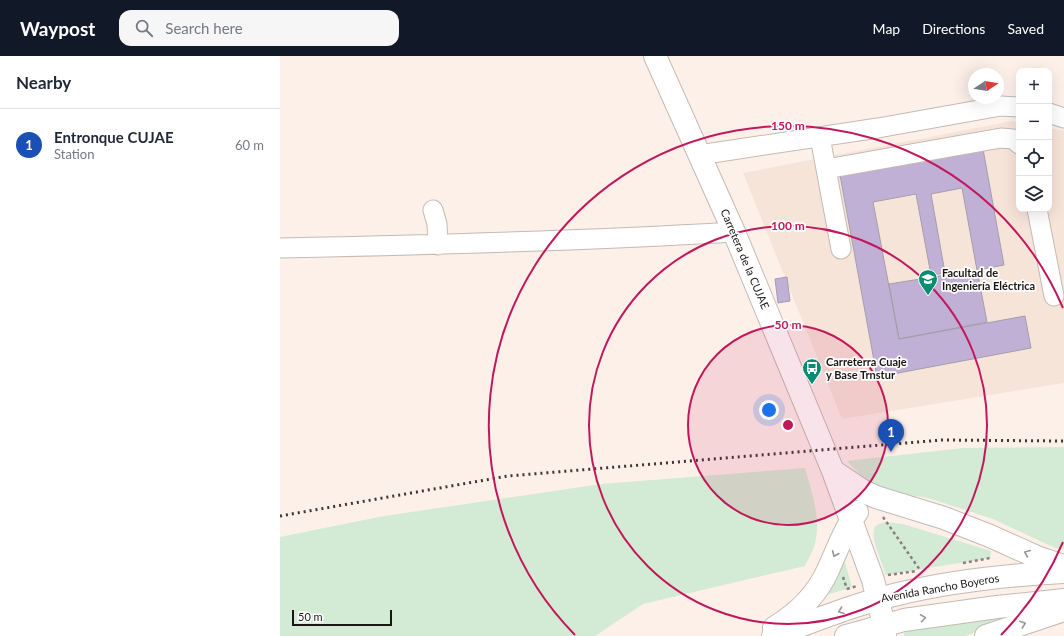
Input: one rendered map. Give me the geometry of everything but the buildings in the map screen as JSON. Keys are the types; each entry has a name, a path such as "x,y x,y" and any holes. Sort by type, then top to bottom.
{"highway":[{"name":"Carretera de la CUJAE","path":"656,56 734,232 833,470 852,519 878,599 885,630"},
{"path":"833,470 863,491 876,497 944,518 990,536 1039,558 1064,566"},
{"path":"759,636 790,618 804,606 821,584 852,519 860,509 869,503 889,501"},
{"name":"Avenida Rancho Boyeros","path":"773,636 878,599 939,586 992,578 1064,572"},
{"path":"846,636 885,630 904,620 997,607 1064,600"},
{"path":"986,636 1064,610"}],"street":[{"path":"699,154 878,128 1001,106 1016,107"},
{"path":"1052,115 1064,118"},
{"path":"820,137 841,249"},
{"path":"826,169 1001,138 1013,139 1016,142"},
{"path":"433,210 438,245"},
{"path":"1038,212 1054,296"},
{"path":"280,248 623,239 734,232"}],"shaded area":[{"name":"Facultad de Ingeniería Eléctrica","path":"1012,121 1016,122 1016,212 1052,212 1052,129 1064,131 1064,383 842,419 743,173"}],"green space":[{"path":"1064,447 1064,549 1055,548 993,519 928,498 896,493 868,483 847,461 963,448"},
{"path":"805,468 816,510 817,531 812,552 805,566 643,604 595,636 280,636 280,537 384,516 601,484"},
{"path":"887,522 903,524 991,551 990,558 886,575 875,544 874,531 875,527 881,523"},
{"path":"843,556 852,587 820,597"},
{"path":"1045,611 987,627 966,636 904,636 906,631 953,622"}],"railway":[{"path":"280,516 508,476 942,440 1064,441"}],"place":[{"name":"Facultad de Ingeniería Eléctrica","path":"928,296"},
{"name":"Carreterra Cuaje y Base Trnstur","path":"812,385"},
{"name":"Entronque CUJAE","path":"891,452"}]}
